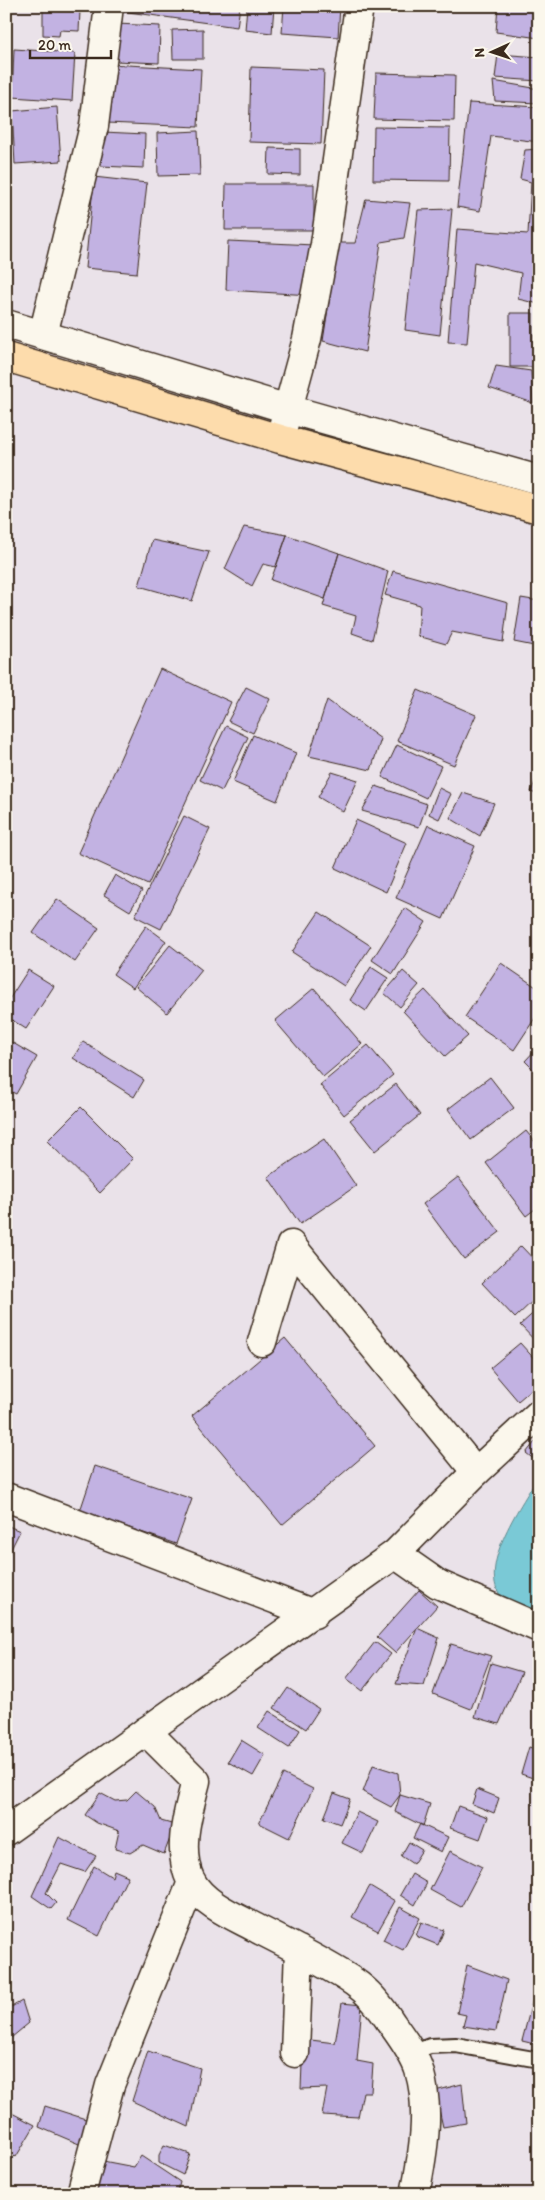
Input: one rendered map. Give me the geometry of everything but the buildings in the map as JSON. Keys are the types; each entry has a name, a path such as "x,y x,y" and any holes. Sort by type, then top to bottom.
{"highway":[{"path":"6,357 280,439 539,509"}],"street":[{"path":"43,335 94,126 109,6"},
{"path":"280,439 307,339 325,244 359,6"},
{"path":"6,324 288,409 539,480"},
{"path":"262,1342 291,1245 476,1472"},
{"path":"6,1831 314,1614 395,1554 476,1472 539,1414"},
{"path":"6,1497 314,1614"},
{"path":"395,1554 438,1584 539,1628"},
{"path":"146,1731 196,1782 183,1843 186,1864 192,1882 206,1899 226,1912 299,1950 356,1983 386,2014 411,2053 419,2070 425,2127 423,2158 415,2194"},
{"path":"81,2194 110,2085 192,1882"},
{"path":"295,2053 299,1950"}],"lane":[{"path":"411,2053 430,2046 456,2045 539,2060"}],"water":[{"path":"539,1475 539,1616 501,1596 495,1583 495,1568 505,1534"}]}
